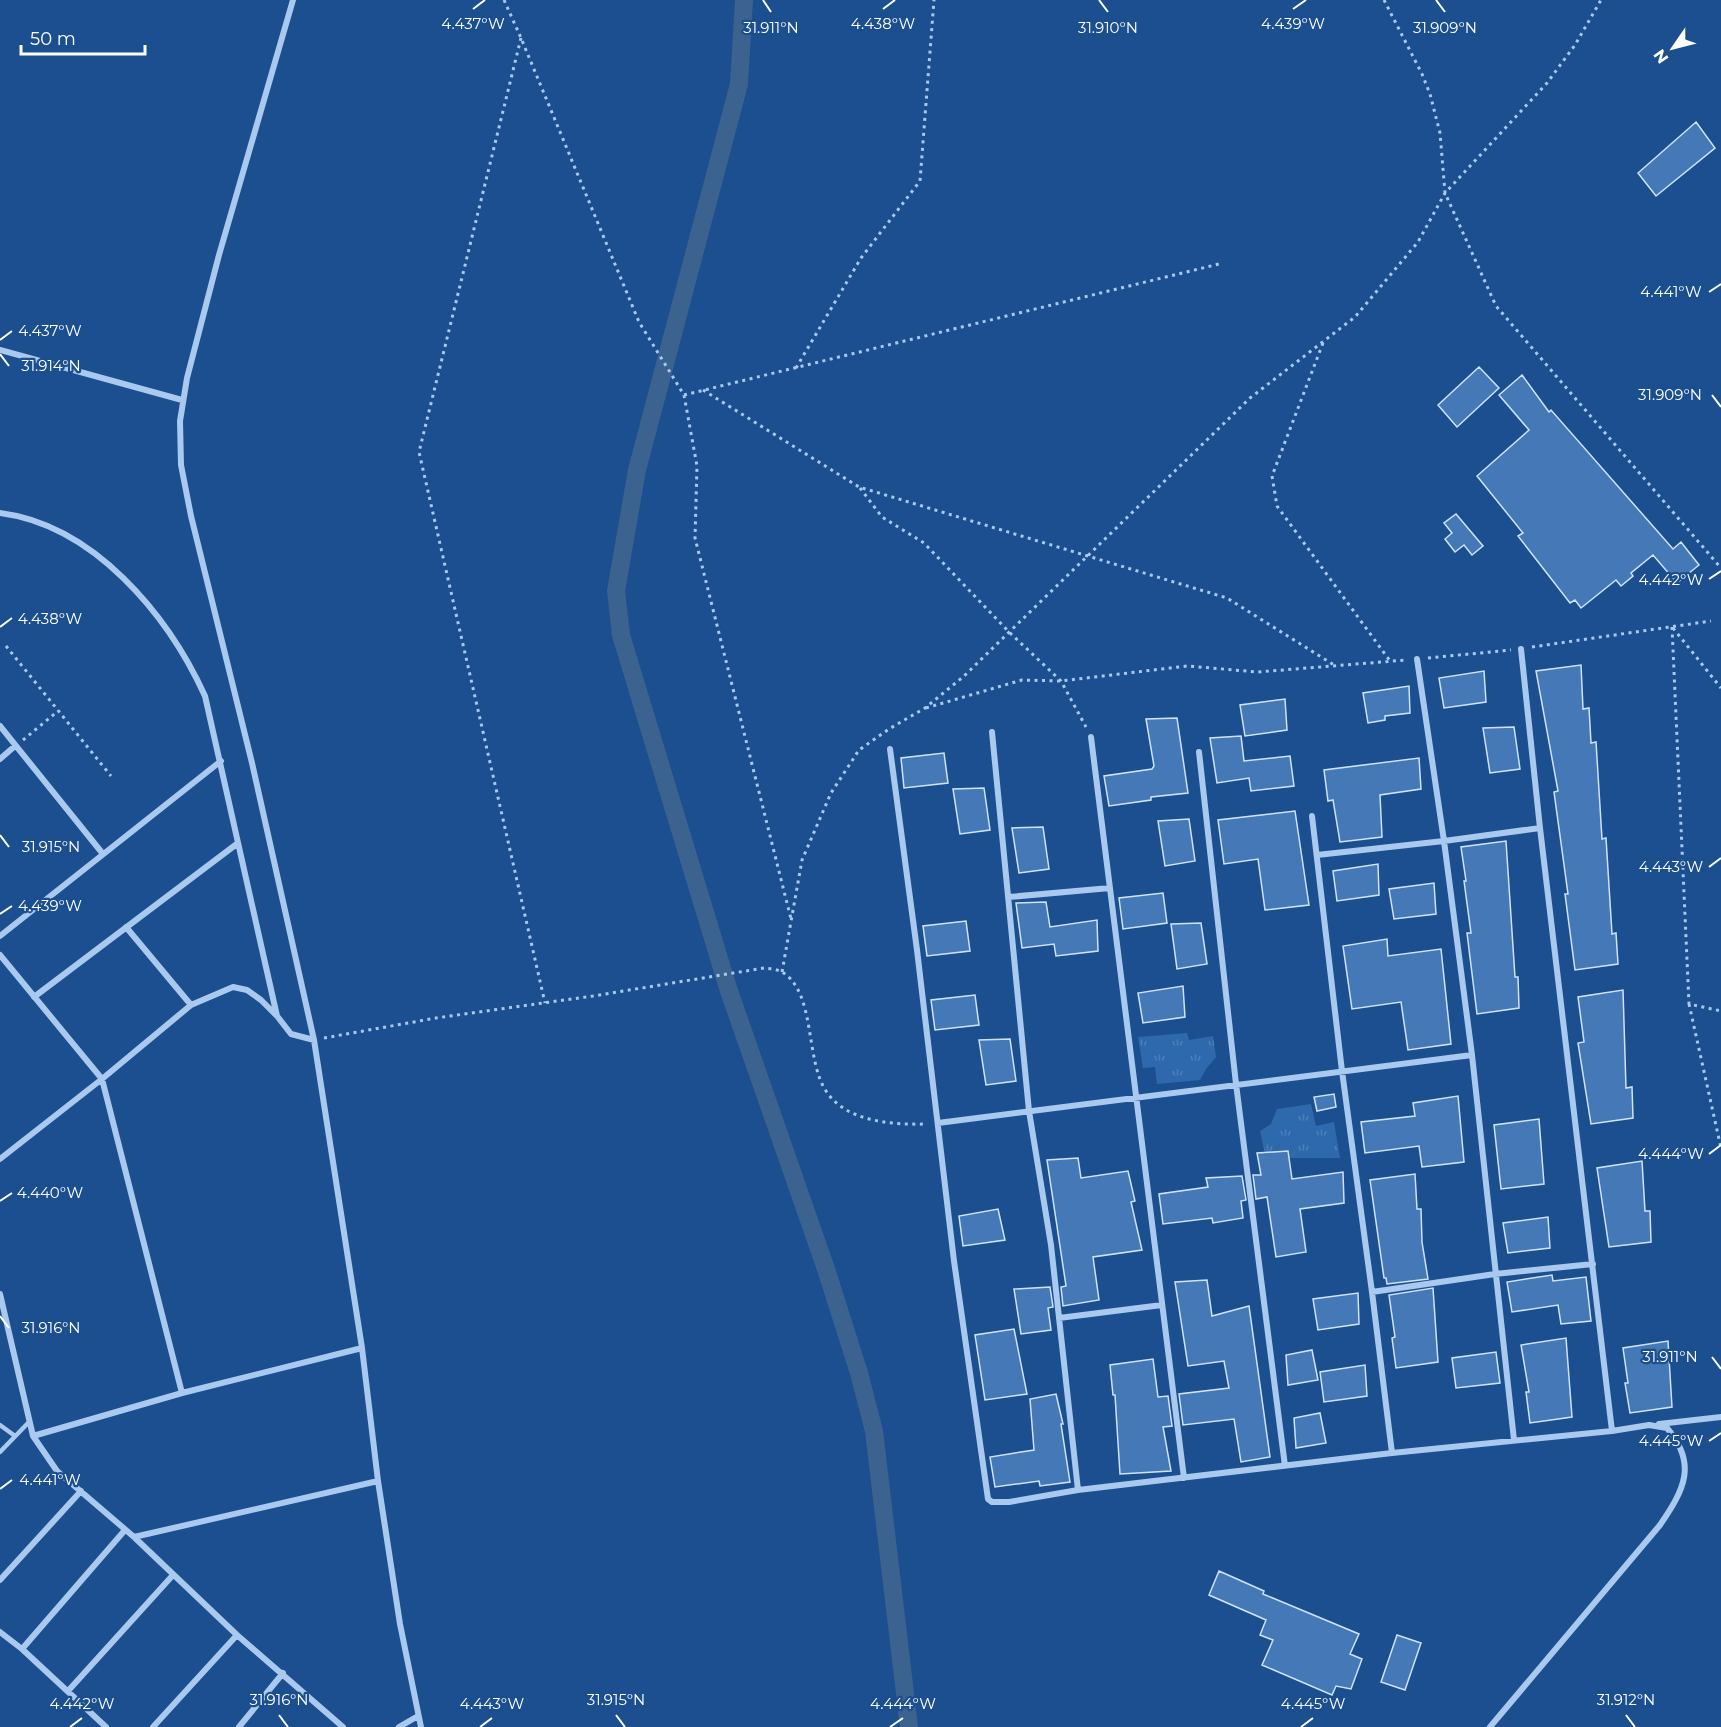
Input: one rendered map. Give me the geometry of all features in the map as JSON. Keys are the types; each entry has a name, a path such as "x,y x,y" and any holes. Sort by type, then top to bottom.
{"street":[{"path":"293,0 219,255 182,400 181,465 314,1040 362,1348 378,1481 400,1624 421,1727"},
{"path":"0,350 182,400"},
{"path":"0,513 37,521 68,537 106,562 158,616 192,666 205,696 221,761 277,1016"},
{"path":"1521,649 1539,828 1612,1431"},
{"path":"1417,659 1472,1055 1514,1440"},
{"path":"0,726 104,854"},
{"path":"992,732 1029,1111 1051,1245 1078,1490"},
{"path":"1091,737 1184,1478"},
{"path":"0,759 15,746"},
{"path":"890,749 986,1496 992,1502 1009,1502 1078,1490 1392,1453 1612,1431 1721,1417"},
{"path":"1199,752 1236,1084 1285,1466"},
{"path":"0,936 221,761"},
{"path":"1312,816 1342,1071 1392,1453"},
{"path":"1317,855 1539,828"},
{"path":"34,997 238,843"},
{"path":"1009,897 1110,888"},
{"path":"126,927 191,1005"},
{"path":"0,955 102,1079 182,1393"},
{"path":"0,1159 191,1005 233,987 247,990 261,1000 291,1034 314,1040"},
{"path":"938,1123 1472,1055"},
{"path":"1372,1292 1495,1274 1593,1264"},
{"path":"0,1294 33,1436 57,1471 134,1537 237,1635 343,1727"},
{"path":"1059,1318 1162,1305"},
{"path":"33,1436 182,1393 362,1348"},
{"path":"1490,1727 1660,1525 1678,1499 1684,1482 1683,1457 1667,1428 1649,1425"},
{"path":"134,1537 378,1481"},
{"path":"0,1580 81,1491"},
{"path":"22,1649 125,1530"},
{"path":"68,1691 173,1575"},
{"path":"0,1632 22,1649 106,1727"},
{"path":"153,1727 237,1635"},
{"path":"239,1727 283,1673"},
{"path":"399,1727 418,1716"}],"lane":[{"path":"0,1452 29,1422"},
{"path":"0,1425 15,1436"}],"path":[{"path":"504,0 639,322 684,395 697,466 695,538 791,921"},
{"path":"796,368 861,258 920,181 934,0"},
{"path":"1384,0 1430,94 1440,133 1445,193 1496,306 1721,568"},
{"path":"782,972 802,860 831,793 859,750 925,708 963,677 1251,398 1355,317 1418,242 1445,193 1547,83 1575,45 1601,0"},
{"path":"521,38 419,452 545,1003"},
{"path":"684,395 1220,264"},
{"path":"1323,342 1272,476 1277,506 1390,661"},
{"path":"703,390 859,487 1227,598 1334,666"},
{"path":"859,487 882,517 924,543 1009,632 1061,681 1091,737"},
{"path":"925,708 1022,680 1061,681 1186,666 1258,672 1417,659 1521,649 1711,621"},
{"path":"1672,627 1721,688"},
{"path":"1672,627 1689,1004 1721,1148"},
{"path":"6,646 111,776"},
{"path":"15,746 58,711"},
{"path":"314,1040 436,1018 764,968 782,972 796,986 801,996 810,1042 821,1080 825,1090 837,1104 862,1117 906,1125 938,1123"},
{"path":"1689,1004 1721,1011"}],"green space":[{"path":"1187,1033 1189,1040 1213,1036 1216,1057 1200,1080 1157,1084 1155,1067 1143,1068 1138,1037"},
{"path":"1311,1104 1316,1126 1334,1122 1340,1158 1266,1158 1260,1131 1271,1124 1277,1109"}],"building":[{"path":"1696,122 1715,148 1656,196 1638,173"},
{"path":"1479,367 1499,388 1457,427 1438,405"},
{"path":"1522,375 1549,412 1551,410 1673,549 1681,542 1699,565 1677,583 1653,555 1631,573 1633,576 1621,586 1616,580 1581,608 1575,600 1570,603 1518,536 1523,533 1477,476 1529,430 1499,395"},
{"path":"1456,514 1483,546 1472,555 1464,545 1455,552 1445,539 1452,533 1444,523"},
{"path":"1581,665 1583,709 1589,708 1591,743 1596,742 1602,839 1606,838 1612,934 1616,933 1618,964 1575,970 1565,894 1568,894 1554,792 1558,791 1536,671"},
{"path":"1484,671 1486,702 1444,708 1439,678"},
{"path":"1409,686 1410,713 1385,716 1385,720 1368,723 1363,693"},
{"path":"1285,699 1287,730 1245,736 1240,705"},
{"path":"1177,718 1188,793 1151,797 1151,800 1109,806 1104,776 1152,769 1154,766 1146,719"},
{"path":"1514,727 1520,769 1490,773 1483,728"},
{"path":"1241,736 1244,761 1290,756 1294,786 1251,791 1249,778 1217,783 1210,738"},
{"path":"944,753 948,783 904,788 901,758"},
{"path":"1419,758 1421,789 1380,795 1382,837 1340,842 1333,800 1328,801 1324,770"},
{"path":"984,788 990,830 960,834 953,789"},
{"path":"1295,811 1309,905 1265,910 1258,859 1224,864 1218,820"},
{"path":"1189,819 1195,861 1165,866 1158,821"},
{"path":"1043,827 1049,869 1019,873 1012,828"},
{"path":"1506,841 1519,1008 1477,1014 1467,933 1471,933 1461,847"},
{"path":"1378,864 1379,895 1337,901 1333,871"},
{"path":"1434,883 1436,914 1394,919 1389,889"},
{"path":"1163,893 1167,923 1123,929 1119,898"},
{"path":"1046,902 1050,927 1097,920 1098,951 1056,956 1054,944 1022,948 1016,903"},
{"path":"966,921 970,951 927,956 923,926"},
{"path":"1201,923 1207,964 1177,969 1171,924"},
{"path":"1387,939 1388,956 1441,949 1451,1044 1408,1050 1401,1002 1352,1009 1343,946"},
{"path":"1183,986 1185,1017 1143,1023 1138,993"},
{"path":"1623,990 1626,1088 1632,1087 1633,1118 1591,1124 1578,1043 1584,1042 1578,997"},
{"path":"975,995 979,1025 935,1030 931,1000"},
{"path":"1010,1039 1016,1081 986,1085 979,1040"},
{"path":"1334,1094 1336,1107 1317,1111 1314,1097"},
{"path":"1458,1096 1464,1162 1422,1167 1419,1146 1365,1153 1361,1122 1415,1116 1413,1103"},
{"path":"1539,1119 1544,1184 1501,1189 1494,1125"},
{"path":"1288,1151 1292,1179 1343,1172 1344,1203 1300,1209 1306,1252 1276,1257 1267,1197 1256,1199 1253,1175 1261,1175 1257,1153"},
{"path":"1078,1158 1081,1178 1128,1171 1135,1201 1131,1202 1142,1250 1093,1257 1099,1300 1063,1306 1061,1287 1066,1286 1047,1160"},
{"path":"1642,1161 1645,1211 1650,1211 1651,1242 1609,1247 1597,1168"},
{"path":"1415,1174 1417,1209 1421,1209 1422,1242 1428,1279 1387,1284 1384,1278 1370,1180"},
{"path":"1242,1176 1246,1200 1241,1201 1243,1218 1213,1223 1212,1218 1163,1224 1159,1194 1208,1187 1206,1178"},
{"path":"998,1209 1005,1240 963,1246 959,1216"},
{"path":"1548,1217 1550,1248 1508,1253 1503,1223"},
{"path":"1552,1275 1553,1281 1586,1277 1591,1321 1561,1324 1558,1305 1512,1312 1507,1282"},
{"path":"1207,1280 1212,1316 1249,1306 1270,1457 1241,1462 1234,1419 1183,1425 1179,1394 1229,1388 1224,1361 1188,1366 1175,1282"},
{"path":"1050,1287 1053,1307 1048,1308 1051,1330 1021,1334 1014,1289"},
{"path":"1433,1288 1438,1362 1396,1368 1392,1338 1395,1337 1389,1295"},
{"path":"1358,1293 1359,1324 1318,1330 1313,1299"},
{"path":"1014,1329 1027,1394 985,1400 975,1335"},
{"path":"1566,1338 1572,1417 1530,1423 1526,1392 1529,1392 1521,1345"},
{"path":"1668,1341 1672,1407 1630,1413 1623,1348"},
{"path":"1312,1350 1318,1380 1288,1385 1286,1355"},
{"path":"1496,1352 1500,1383 1456,1388 1452,1358"},
{"path":"1153,1359 1158,1397 1168,1396 1172,1426 1163,1427 1171,1471 1120,1474 1115,1395 1113,1395 1110,1365"},
{"path":"1365,1365 1367,1396 1324,1402 1320,1372"},
{"path":"1056,1394 1063,1424 1061,1424 1070,1482 1040,1486 1039,1481 995,1487 990,1457 1034,1450 1030,1399"},
{"path":"1320,1413 1326,1443 1296,1448 1294,1418"},
{"path":"1219,1571 1264,1591 1263,1594 1359,1634 1350,1654 1362,1659 1351,1689 1336,1686 1332,1695 1262,1665 1273,1640 1260,1635 1266,1620 1209,1595"},
{"path":"1397,1635 1421,1643 1405,1690 1381,1682"}],"waterway":[{"path":"744,0 739,84 637,470 616,591 621,635 728,988 826,1269 859,1373 874,1431 909,1727"}]}
